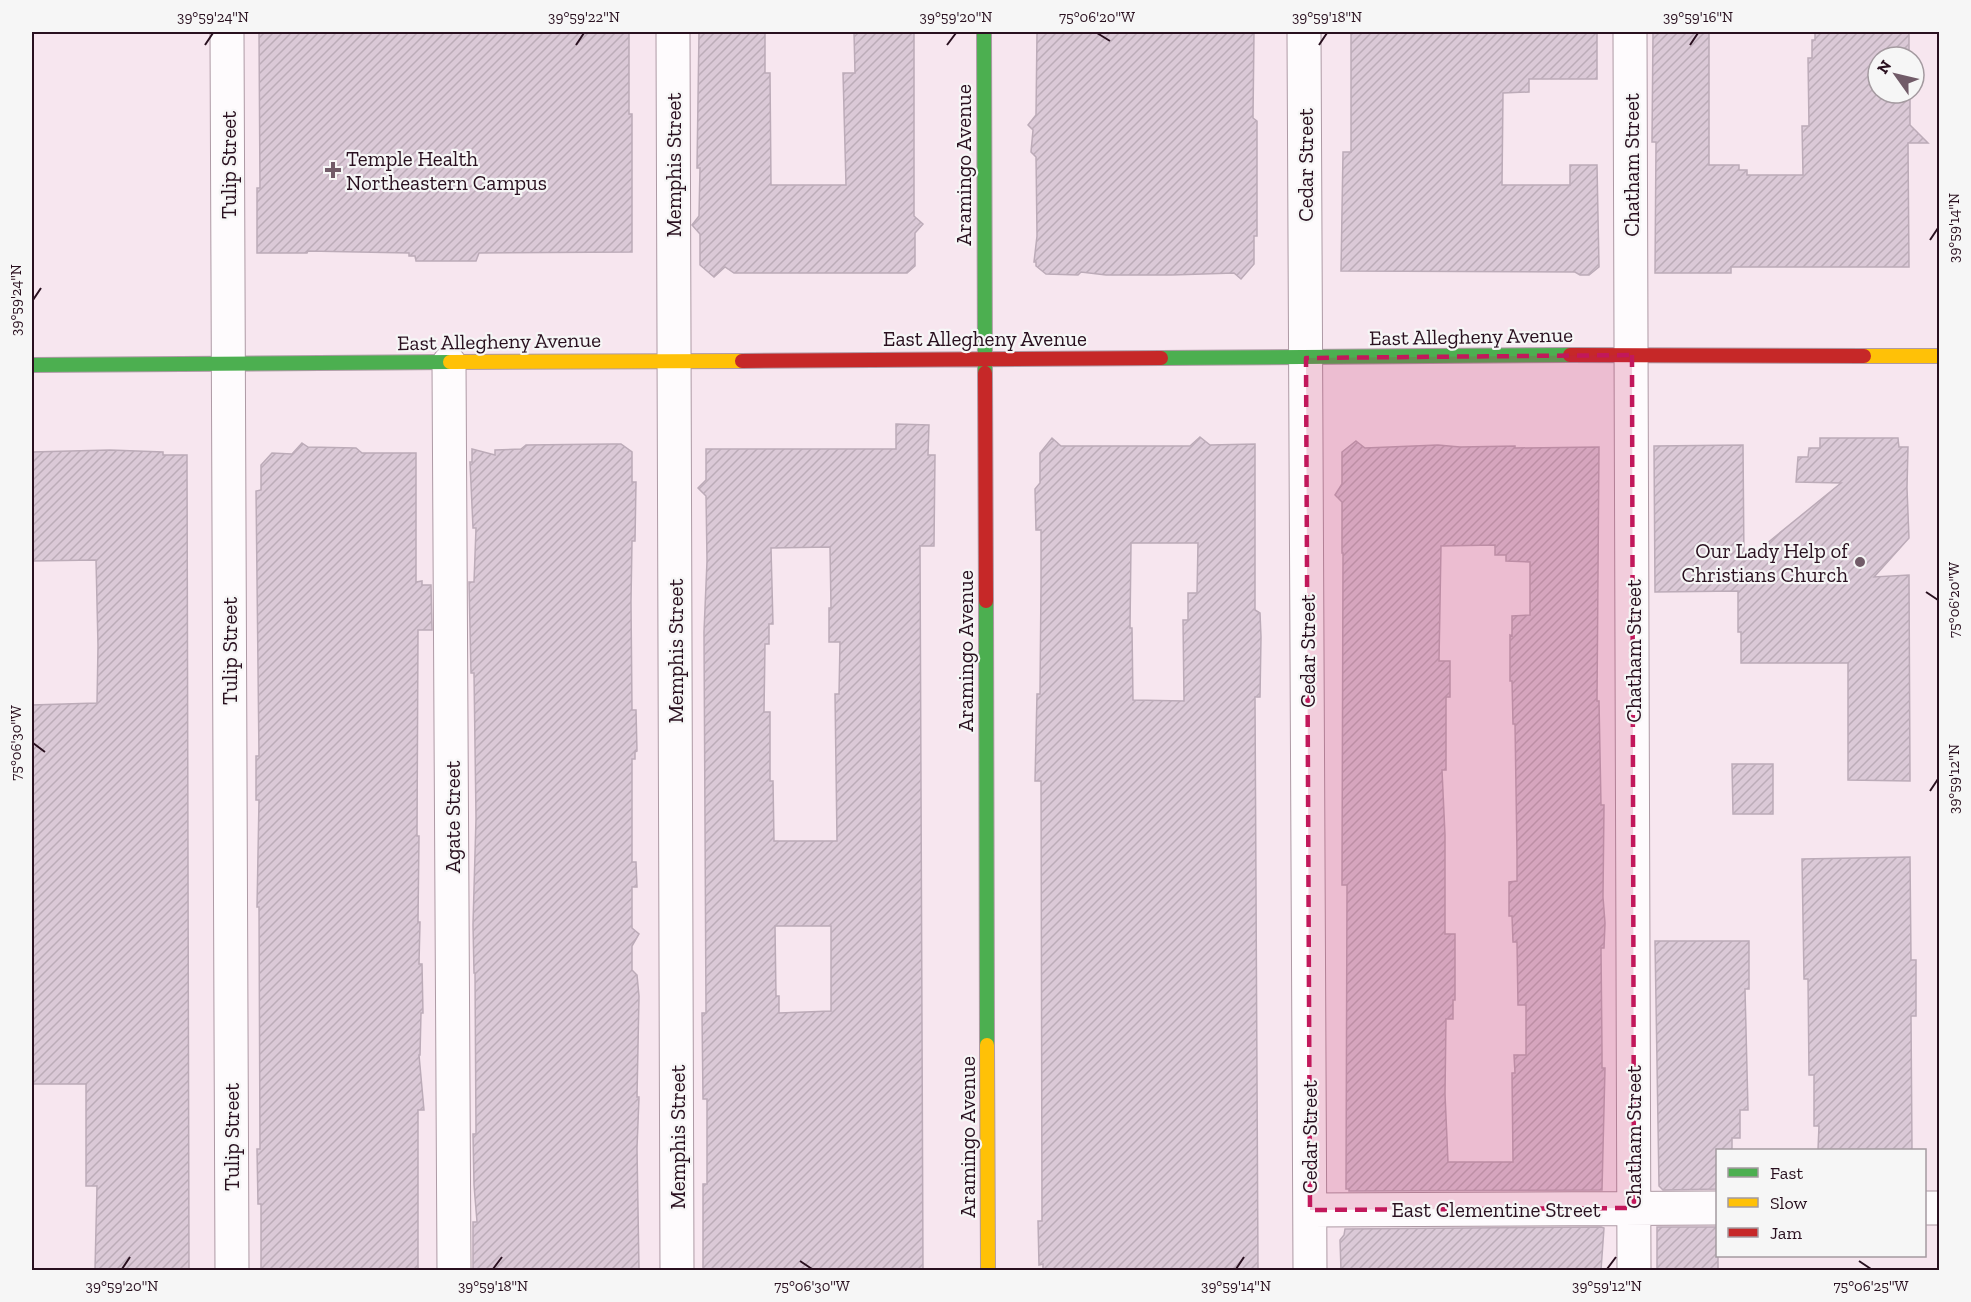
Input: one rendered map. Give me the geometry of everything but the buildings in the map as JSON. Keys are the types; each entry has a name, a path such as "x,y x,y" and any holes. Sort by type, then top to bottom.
{"main road":[{"name":"Aramingo Avenue","path":"984,32 988,1270"},
{"name":"East Allegheny Avenue","path":"32,365 984,358 1940,356"}],"street":[{"name":"Tulip Street","path":"227,32 232,1270"},
{"name":"Memphis Street","path":"673,32 677,1270"},
{"name":"Cedar Street","path":"1304,32 1310,1270"},
{"name":"Chatham Street","path":"1630,32 1634,1270"},
{"name":"Agate Street","path":"449,363 454,1270"},
{"name":"East Clementine Street","path":"1310,1210 1716,1208"}],"highlighted area":[{"path":"1632,355 1634,1208 1310,1210 1306,358"}],"traffic: fast":[{"path":"984,32 985,373"},
{"path":"1161,358 1570,355"},
{"path":"32,365 450,362"},
{"path":"986,601 987,1045"}],"traffic: slow":[{"path":"1864,356 1940,356"},
{"path":"450,362 742,361"},
{"path":"987,1045 988,1270"}],"traffic: jam":[{"path":"1570,355 1864,356"},
{"path":"742,361 1161,358"},
{"path":"985,373 986,601"}],"place":[{"name":"Temple Health Northeastern Campus","path":"333,170"},
{"name":"Our Lady Help of Christians Church","path":"1860,562"}]}
